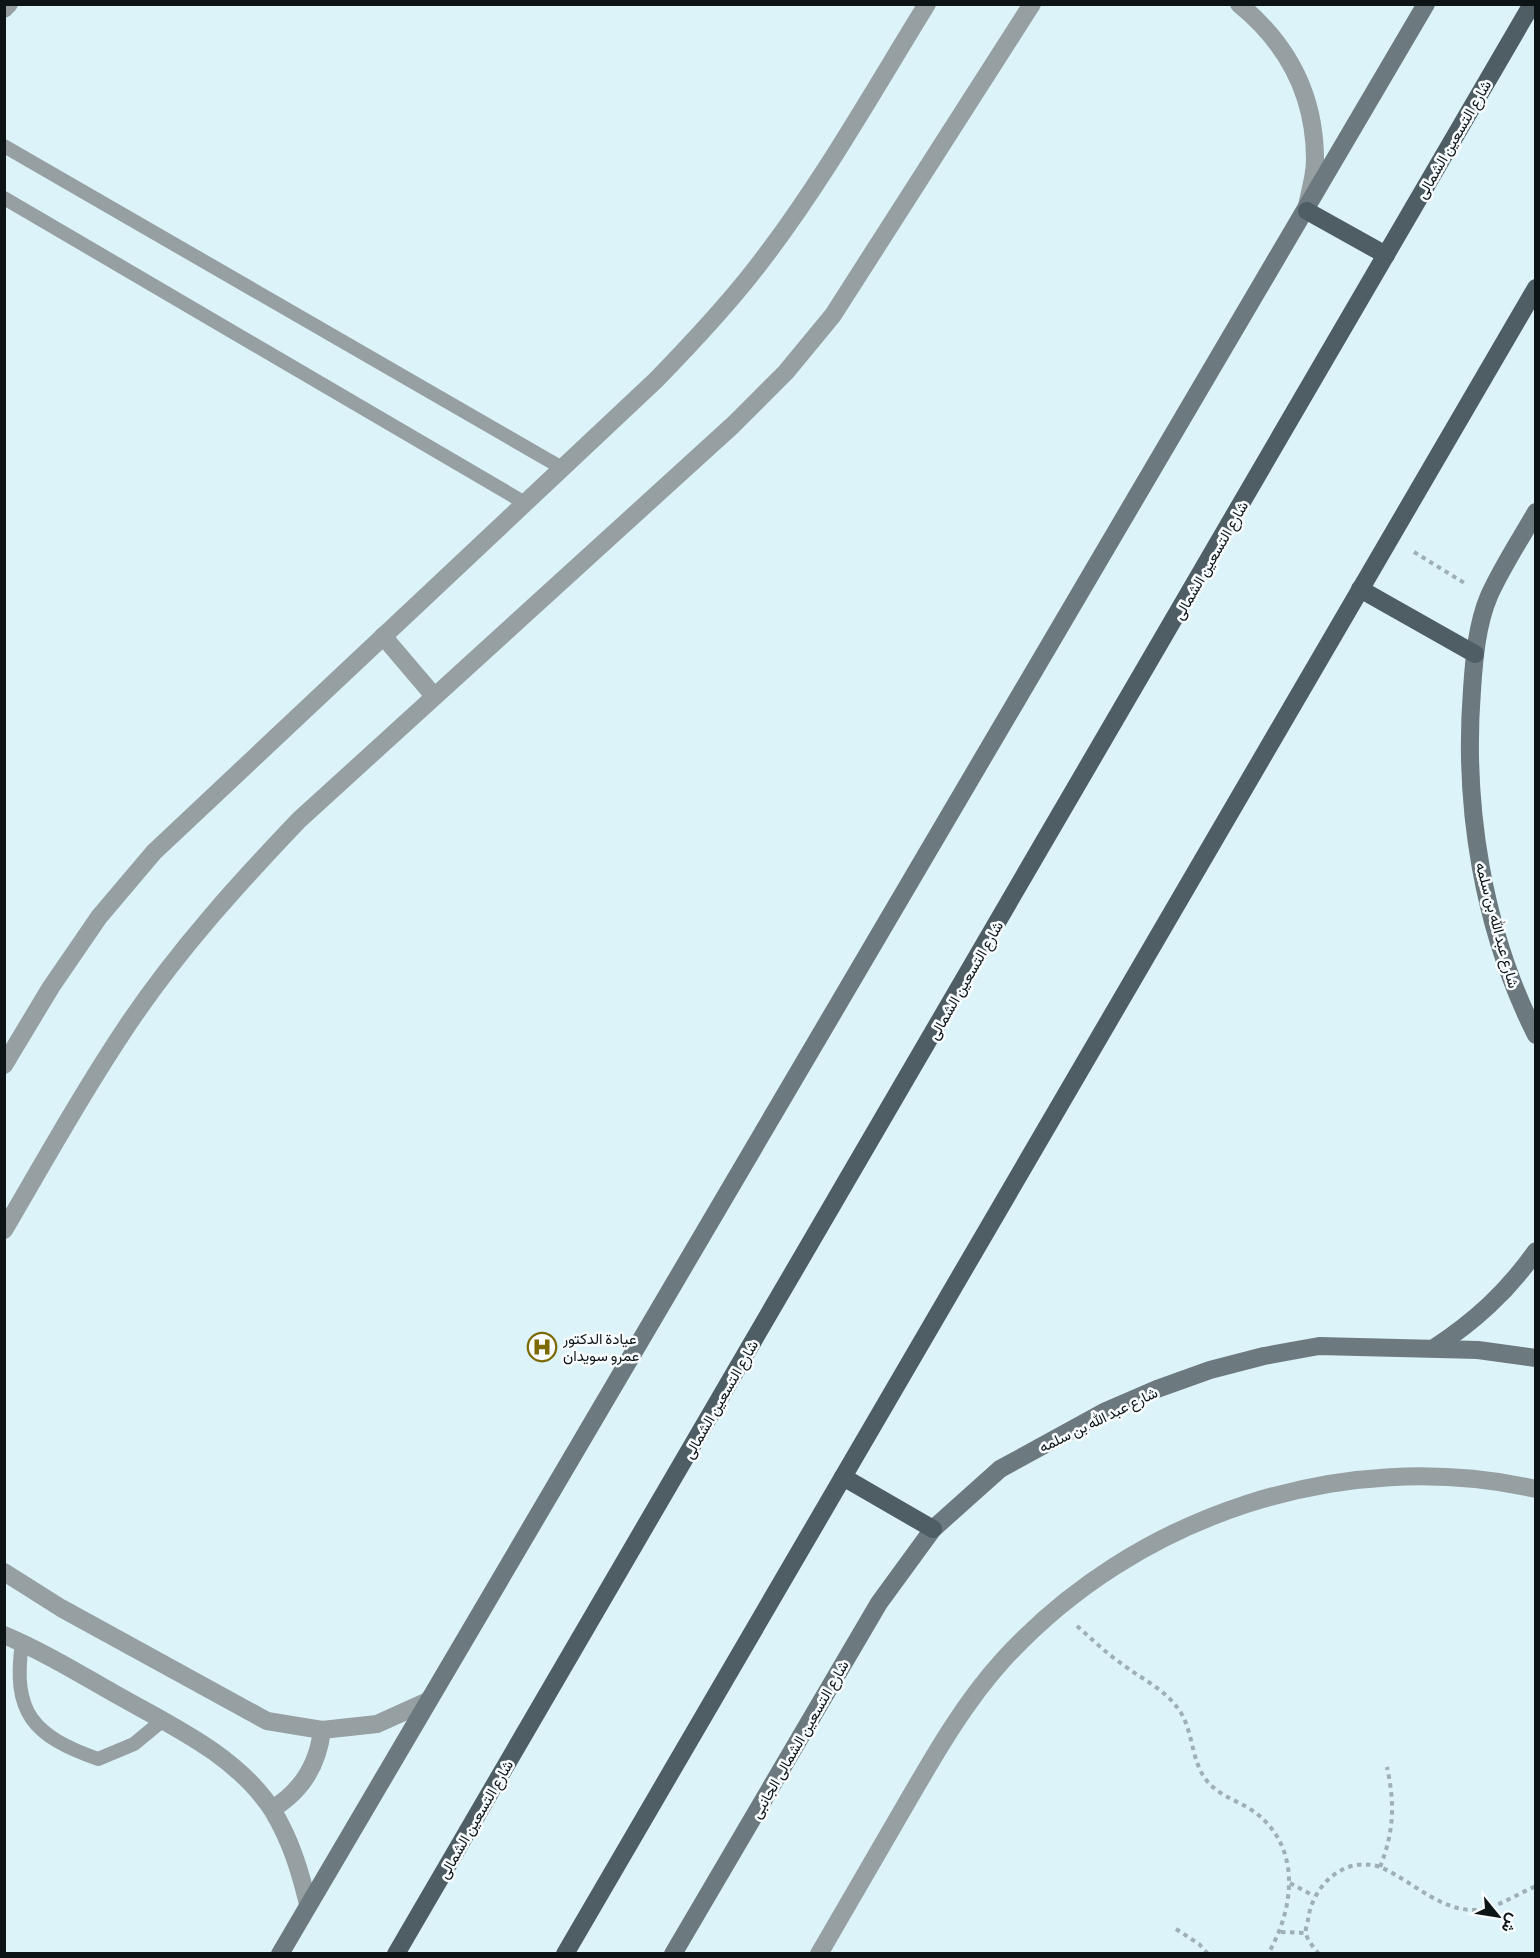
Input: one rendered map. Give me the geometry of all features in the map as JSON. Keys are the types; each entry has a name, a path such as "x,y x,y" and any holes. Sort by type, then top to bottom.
{"main road":[{"name":"شارع التسعين الشمالى","path":"396,1953 1386,255 1525,7"},
{"path":"1307,211 1386,255"},
{"path":"565,1953 1536,288"},
{"path":"1360,589 1475,654"},
{"path":"843,1477 933,1529"}],"street":[{"path":"4,9 9,4"},
{"path":"4,1065 51,987 99,917 154,852 656,380 708,326 756,268 800,207 927,4"},
{"path":"4,1230 82,1094 130,1021 182,950 238,883 299,820 734,425 786,372 833,315 1032,4"},
{"path":"1239,4 1264,24 1293,65 1310,112 1315,161 1307,211"},
{"path":"280,1953 1307,211 1426,4"},
{"path":"1489,597 1536,512"},
{"name":"شارع عبد الله بن سلمه","path":"1489,597 1475,654 1470,718 1472,798 1482,874 1500,943 1522,1008 1536,1035"},
{"path":"383,636 434,696"},
{"path":"1434,1348 1493,1304 1536,1251"},
{"name":"شارع عبد الله بن سلمه","path":"933,1529 1000,1469 1106,1412 1210,1370 1319,1346 1478,1350 1536,1358"},
{"path":"819,1953 956,1719 1003,1660 1057,1609 1112,1567 1172,1533 1236,1507 1302,1488 1371,1478 1439,1476 1508,1483 1536,1489"},
{"name":"شارع التسعين الشمالى الجانبى","path":"673,1953 879,1603 933,1529"},
{"path":"4,1572 61,1608 267,1720 322,1730 377,1724 428,1701"},
{"path":"4,1635 21,1642 196,1739 238,1771 272,1809 296,1855 308,1904"},
{"path":"272,1809 287,1800 309,1775 320,1746 322,1730"}],"lane":[{"path":"4,146 562,468"},
{"path":"4,198 525,503"},
{"path":"21,1642 17,1674 21,1700 37,1726 67,1748 99,1759 134,1744 163,1720"}],"path":[{"path":"1390,538 1489,597"},
{"path":"1057,1609 1121,1664 1158,1687 1170,1699 1188,1727 1194,1759 1201,1774 1212,1787 1257,1813 1270,1827 1288,1863 1290,1883 1288,1908 1281,1932 1268,1953"},
{"path":"1380,1867 1389,1844 1394,1818 1393,1792 1387,1767"},
{"path":"1306,1933 1314,1896 1331,1875 1370,1864 1380,1867 1441,1902 1459,1908 1486,1908 1536,1886"},
{"path":"1290,1883 1314,1896"},
{"path":"1176,1929 1208,1953"},
{"path":"1281,1932 1293,1930 1306,1933 1319,1953"}],"place":[{"name":"عيادة الدكتور عمرو سويدان","path":"542,1347"}]}
